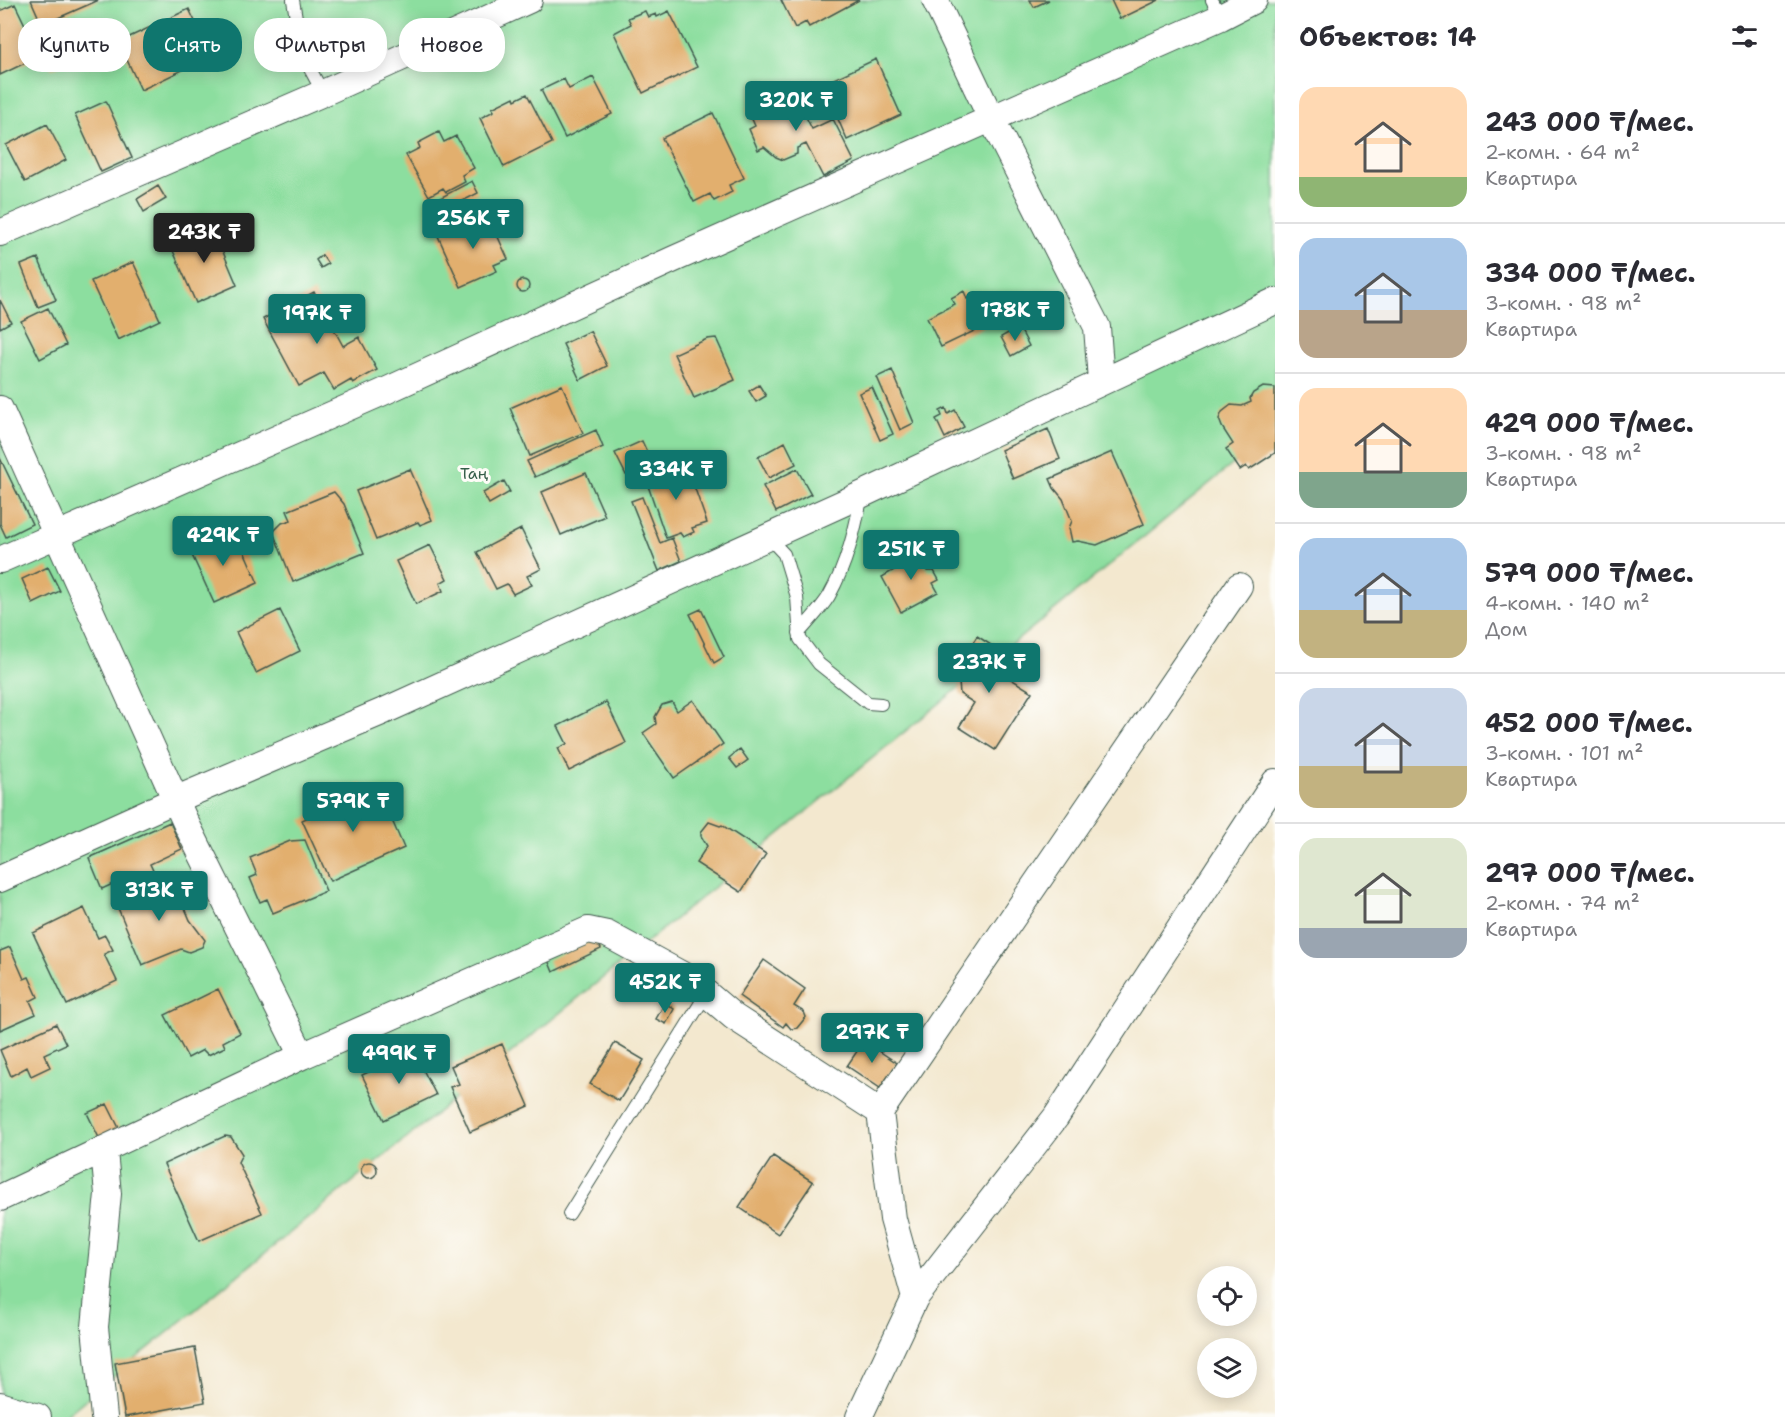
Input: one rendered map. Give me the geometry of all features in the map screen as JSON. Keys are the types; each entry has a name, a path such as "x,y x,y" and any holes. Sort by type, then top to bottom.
{"street":[{"path":"0,233 323,93 529,0"},
{"path":"935,0 991,118 1097,327 1101,381"},
{"path":"0,560 381,393 991,118 1218,6 1254,0"},
{"path":"0,879 177,799 384,711 768,537 1275,301"},
{"path":"0,409 185,821 302,1056"},
{"path":"915,1298 893,1218 880,1112 1239,586"},
{"path":"859,1417 915,1298 1056,1117 1275,782"},
{"path":"0,1198 302,1056 588,930 607,934 688,978 734,1017 880,1112"},
{"path":"104,1150 108,1194 95,1327 104,1417"},
{"path":"0,1405 38,1417"}],"lane":[{"path":"293,0 302,54 323,93"},
{"path":"799,633 828,598 846,562 855,532 862,494"},
{"path":"768,537 784,554 797,597 800,639 819,664 868,703 880,704"},
{"path":"569,1214 707,993"}],"green space":[{"name":"Таң","path":"0,0 1275,0 1275,430 64,1417 0,1417"}],"building":[{"path":"31,0 99,0 58,18 39,18"},
{"path":"781,0 859,0 809,27 806,22 795,28"},
{"path":"1030,0 1049,0 1034,7"},
{"path":"1111,0 1159,0 1120,19"},
{"path":"15,4 22,18 18,18 18,66 0,75 0,11"},
{"path":"189,9 193,18 170,18"},
{"path":"645,11 648,17 656,14 657,17 669,11 697,67 643,93 614,33 631,24 628,18"},
{"path":"143,31 143,72 179,72 141,90 131,68 131,36"},
{"path":"876,59 901,115 847,140 823,84"},
{"path":"593,77 612,114 565,138 541,90 564,79 569,89"},
{"path":"780,86 784,93 793,91 812,129 833,119 854,161 823,177 806,144 797,148 797,154 783,160 764,147 758,150 749,129 755,126 747,108 753,106 750,99"},
{"path":"527,94 552,143 504,167 480,118 494,111 492,108 514,97 515,100"},
{"path":"106,101 132,158 101,172 75,115"},
{"path":"713,113 744,178 729,185 732,192 714,201 710,194 694,202 662,138"},
{"path":"47,124 66,160 25,182 6,145"},
{"path":"439,132 444,142 456,136 474,168 462,175 465,182 446,192 443,188 429,196 406,155 420,148 418,143"},
{"path":"472,181 478,193 442,212 436,200"},
{"path":"158,186 166,199 144,212 137,199"},
{"path":"487,213 508,259 494,265 497,271 461,287 438,236"},
{"path":"212,226 237,285 196,303 170,244"},
{"path":"322,255 328,264 321,268 316,260"},
{"path":"38,258 56,300 38,307 21,265"},
{"path":"133,262 160,320 118,340 91,281"},
{"path":"525,280 528,281 528,291 521,292 518,291 517,284 518,281"},
{"path":"964,291 967,299 978,293 993,322 941,347 927,318 955,304 951,298"},
{"path":"314,292 343,346 359,337 377,370 353,383 351,380 334,390 324,373 299,386 263,319"},
{"path":"0,300 11,322 0,328"},
{"path":"48,308 66,345 40,359 21,321"},
{"path":"1019,327 1029,346 1011,356 1001,337"},
{"path":"590,331 607,366 580,380 563,344"},
{"path":"716,338 735,380 694,398 674,354 707,339"},
{"path":"892,370 914,423 900,430 877,377"},
{"path":"562,385 583,433 530,456 510,408"},
{"path":"759,385 766,396 756,402 749,391"},
{"path":"872,387 893,434 880,440 859,393"},
{"path":"1263,387 1275,388 1275,453 1249,470 1246,466 1240,470 1226,449 1233,444 1219,419 1222,412 1231,405 1242,406 1251,402 1250,398 1253,393"},
{"path":"946,408 948,414 955,410 964,427 945,438 936,419 942,416 940,411"},
{"path":"1048,429 1060,459 1013,479 1001,450"},
{"path":"596,430 603,447 535,477 527,461"},
{"path":"642,441 652,463 626,475 615,453"},
{"path":"785,442 796,464 769,478 758,457"},
{"path":"1112,452 1144,524 1097,545 1072,542 1069,528 1072,521 1063,499 1050,479"},
{"path":"0,458 32,524 6,537 0,524"},
{"path":"686,463 707,523 692,528 694,532 683,537 680,533 666,538 645,477"},
{"path":"410,469 432,520 420,525 418,522 376,540 356,491"},
{"path":"797,469 811,494 776,512 763,486"},
{"path":"586,473 605,516 561,535 542,492"},
{"path":"504,481 510,492 489,504 483,493"},
{"path":"334,492 344,504 364,553 293,582 273,532 282,523 291,520 287,511"},
{"path":"642,497 660,543 672,538 681,561 659,571 631,501"},
{"path":"521,529 541,569 527,576 532,585 513,594 507,584 496,589 477,552"},
{"path":"217,535 220,542 237,535 258,583 214,603 191,553 193,547"},
{"path":"430,545 447,579 440,583 443,591 416,604 396,561"},
{"path":"914,548 928,571 934,571 939,580 933,583 938,592 901,612 882,577 901,566 899,559 903,551"},
{"path":"48,567 60,591 33,604 22,579"},
{"path":"701,609 724,657 714,663 690,614"},
{"path":"280,610 300,651 256,673 236,632"},
{"path":"977,636 1008,656 998,671 1032,692 995,750 959,727 974,703 960,694 959,682 951,678"},
{"path":"693,700 723,744 674,778 643,733 656,724 655,717 662,705 672,702 677,711"},
{"path":"606,702 626,743 569,771 558,748 567,744 558,726"},
{"path":"740,749 748,760 737,768 729,758"},
{"path":"361,784 366,796 379,790 404,848 330,881 302,820 350,798 346,791"},
{"path":"170,822 182,849 150,864 157,879 140,887 134,874 102,889 89,858"},
{"path":"709,822 722,825 766,854 741,892 696,863 707,846 701,832"},
{"path":"305,840 326,891 273,913 267,899 260,902 250,878 257,875 250,858 290,841"},
{"path":"172,877 190,920 205,940 202,947 189,952 181,949 142,965 115,901"},
{"path":"84,908 98,938 105,935 113,950 104,954 117,981 67,1005 33,933"},
{"path":"596,938 601,949 553,972 548,960"},
{"path":"10,947 24,979 29,977 38,997 30,1001 36,1014 0,1030 0,951"},
{"path":"764,960 805,989 794,1006 804,1012 806,1017 797,1028 791,1029 786,1023 783,1027 739,996"},
{"path":"218,989 240,1033 223,1042 225,1047 208,1055 203,1050 188,1058 165,1015"},
{"path":"665,1003 674,1009 666,1024 656,1019"},
{"path":"56,1024 66,1044 44,1054 50,1067 31,1076 27,1067 11,1076 0,1050"},
{"path":"864,1041 897,1063 880,1088 847,1066"},
{"path":"615,1043 644,1060 619,1101 590,1084"},
{"path":"502,1044 529,1106 470,1132 450,1087 459,1084 451,1066"},
{"path":"414,1052 436,1095 384,1120 362,1075 379,1067 378,1064 399,1053 401,1058"},
{"path":"107,1104 121,1132 101,1142 87,1113"},
{"path":"225,1136 231,1137 242,1154 238,1162 262,1213 199,1241 164,1164"},
{"path":"773,1156 813,1182 778,1234 739,1207"},
{"path":"366,1162 372,1162 377,1170 375,1176 366,1178 361,1173 361,1167"},
{"path":"195,1348 205,1402 125,1417 115,1363"}]}
